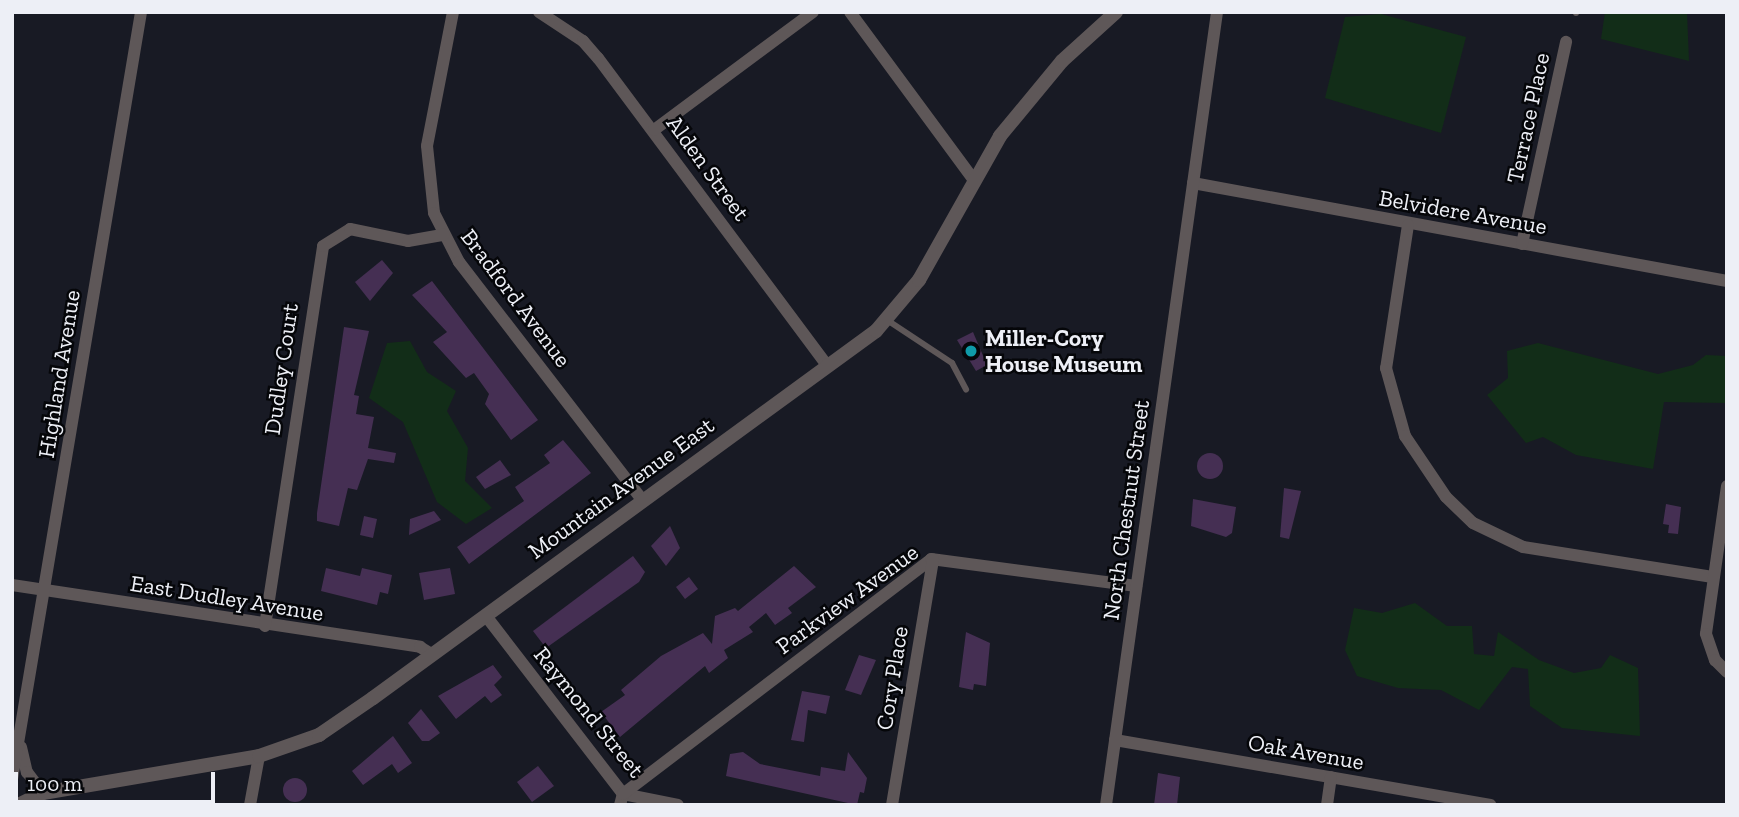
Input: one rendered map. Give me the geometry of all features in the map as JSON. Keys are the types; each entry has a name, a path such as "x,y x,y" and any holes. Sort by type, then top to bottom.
{"street":[{"name":"Highland Avenue","path":"12,779 141,12"},
{"name":"Bradford Avenue","path":"453,12 426,163 429,197 443,235 643,501"},
{"name":"Alden Street","path":"539,12 583,41 654,130 827,365"},
{"path":"654,130 813,12"},
{"path":"850,12 973,179"},
{"name":"Mountain Avenue East","path":"18,805 43,793 259,756 319,735 433,655 887,320 919,280 973,179 1000,136 1062,61 1116,12"},
{"name":"North Chestnut Street","path":"1106,805 1217,12"},
{"name":"Terrace Place","path":"1522,244 1566,42"},
{"name":"Belvidere Avenue","path":"1193,183 1408,225 1727,281"},
{"path":"1408,225 1386,368 1405,436 1446,497 1473,523 1523,547 1713,576"},
{"name":"Dudley Court","path":"265,625 323,246 350,229 408,241 443,235"},
{"path":"1727,486 1706,634 1715,660 1727,672"},
{"name":"Parkview Avenue","path":"621,799 933,559 1136,586"},
{"name":"Cory Place","path":"892,805 933,559"},
{"name":"East Dudley Avenue","path":"12,585 420,647 433,655"},
{"name":"Raymond Street","path":"486,616 621,799 678,805"},
{"name":"Oak Avenue","path":"1115,740 1490,805"},
{"name":"Highland Avenue","path":"20,743 27,772 43,793"},
{"path":"250,805 259,756"},
{"path":"1327,805 1331,777"}],"lane":[{"path":"887,320 952,363 966,389"}],"green space":[{"path":"1605,12 1687,12 1689,61 1601,39"},
{"path":"1381,14 1466,37 1441,133 1325,98 1345,17"},
{"path":"410,341 427,372 456,391 447,411 468,448 465,481 492,508 466,524 437,502 403,422 369,398 387,343"},
{"path":"1538,343 1658,374 1693,365 1706,355 1727,356 1727,403 1664,402 1653,469 1576,455 1543,437 1526,443 1487,395 1508,378 1507,351"},
{"path":"1415,603 1447,626 1472,626 1474,654 1494,656 1498,632 1539,660 1574,673 1601,668 1610,655 1638,668 1640,736 1562,728 1530,706 1528,669 1512,667 1479,710 1441,690 1398,688 1357,676 1345,650 1354,608 1382,613"}],"building":[{"path":"382,260 393,273 370,301 355,282"},
{"path":"432,281 538,420 511,440 485,404 489,394 474,373 466,378 433,342 447,332 412,295"},
{"path":"344,327 369,331 354,395 359,396 356,414 374,417 368,448 396,453 394,463 368,459 357,490 348,488 339,526 317,521 317,513"},
{"name":"Miller-Cory House Museum","path":"973,332 987,365 976,371 957,340"},
{"path":"563,440 591,473 469,564 457,547 524,501 515,487 550,463 544,455"},
{"path":"1210,453 1219,457 1223,466 1219,475 1210,479 1201,475 1197,466 1201,457"},
{"path":"500,460 511,475 485,489 476,477"},
{"path":"1284,488 1301,491 1289,539 1280,537"},
{"path":"1193,499 1236,507 1232,533 1226,537 1191,526"},
{"path":"1666,504 1681,507 1678,534 1668,533 1669,525 1663,524"},
{"path":"434,511 441,520 409,535 410,519"},
{"path":"364,516 377,519 373,538 360,535"},
{"path":"670,526 680,548 666,566 651,546"},
{"path":"633,556 645,572 639,582 546,648 533,631"},
{"path":"794,566 816,587 788,608 792,613 775,625 766,613 749,627 753,632 724,650 728,658 709,673 705,666 620,737 601,712 625,695 621,690 661,656 703,633 712,644 715,616 735,608 738,611"},
{"path":"326,568 360,576 362,568 392,575 388,594 380,592 377,605 321,591"},
{"path":"450,568 455,594 424,600 419,573"},
{"path":"689,577 698,589 685,599 676,587"},
{"path":"966,632 990,643 986,686 974,684 973,690 959,687"},
{"path":"859,655 876,660 861,695 845,690"},
{"path":"493,665 502,677 494,685 502,695 491,703 485,696 456,719 438,696"},
{"path":"802,691 830,696 826,714 808,710 804,742 791,740"},
{"path":"421,709 440,733 429,741 422,741 408,723"},
{"path":"393,736 412,763 398,773 392,764 363,785 352,771"},
{"path":"743,752 760,764 820,776 821,767 845,771 848,752 867,778 864,793 860,792 857,805 726,776 730,754"},
{"path":"538,766 554,786 532,802 517,782"},
{"path":"1158,773 1180,777 1177,805 1154,805"},
{"path":"295,778 306,785 307,790 300,801 295,802 284,795 283,790 290,779"}],"place":[{"name":"Miller-Cory House Museum","path":"971,351"}]}
